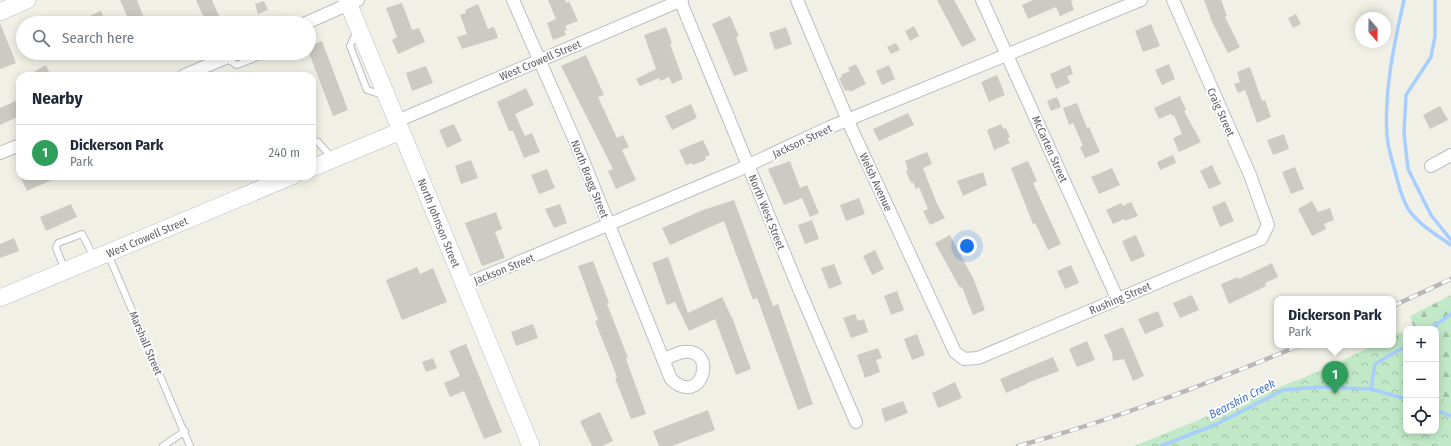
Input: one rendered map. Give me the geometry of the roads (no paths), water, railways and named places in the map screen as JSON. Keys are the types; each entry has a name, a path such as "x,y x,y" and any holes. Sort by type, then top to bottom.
{"main road":[{"path":"0,12 27,0"},
{"name":"North Johnson Street","path":"351,1 359,27 386,96 531,446"},
{"name":"West Crowell Street","path":"316,166 399,126"},
{"name":"West Crowell Street","path":"0,298 278,180"}],"street":[{"name":"North Bragg Street","path":"513,0 576,143 663,360"},
{"name":"West Crowell Street","path":"399,126 540,60 681,0"},
{"name":"North West Street","path":"681,0 748,165 856,422"},
{"name":"Welsh Avenue","path":"797,0 852,130 955,352 964,359"},
{"name":"McCarten Street","path":"982,0 1117,298"},
{"name":"Jackson Street","path":"464,285 609,226 849,120 1141,0"},
{"name":"Craig Street","path":"1173,0 1250,174 1268,225"},
{"path":"316,18 351,1"},
{"path":"192,72 220,60"},
{"path":"0,153 16,147"},
{"path":"1431,166 1451,155"},
{"name":"Rushing Street","path":"964,359 978,358 1117,298 1261,239 1268,225"}],"lane":[{"path":"228,60 237,65 250,60"},
{"path":"316,141 333,159"},
{"name":"Marshall Street","path":"65,271 56,245 80,234 84,235 101,256 185,431 190,446"},
{"path":"162,446 185,431"}],"waterway":[{"path":"1404,0 1393,51 1388,85 1386,119 1388,146 1401,193 1409,210 1423,225 1451,245"},
{"path":"1435,0 1435,36 1431,57 1406,95 1404,133 1408,169 1431,215 1451,240"},
{"path":"1434,326 1451,314"},
{"path":"1371,389 1375,364 1403,348"},
{"name":"Bearskin Creek","path":"1161,446 1217,424 1283,390 1318,387 1371,389 1403,398"},
{"name":"Bearskin Creek","path":"1439,411 1451,416"}],"railway":[{"path":"1396,305 1451,279"},
{"path":"1018,446 1125,413 1294,348"}],"place":[{"name":"Dickerson Park","path":"1335,394"}]}
